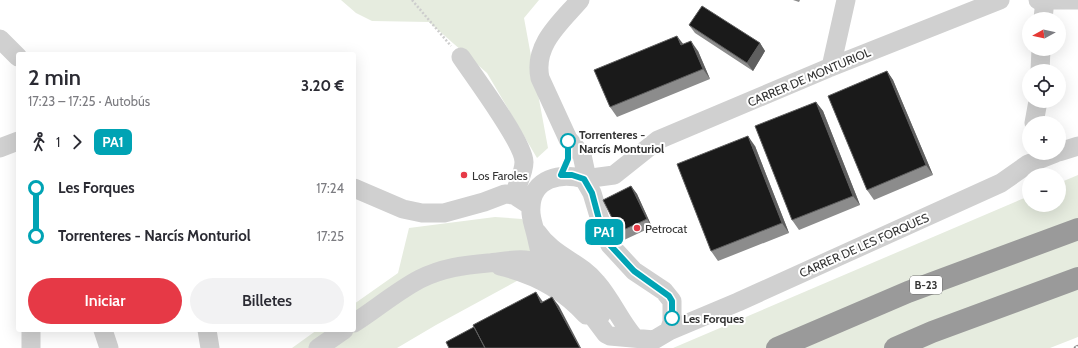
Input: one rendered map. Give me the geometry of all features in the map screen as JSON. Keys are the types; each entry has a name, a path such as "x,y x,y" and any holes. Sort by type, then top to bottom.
{"highway":[{"name":"B-23","path":"777,348 908,292 1078,230"},
{"path":"895,348 932,332 1078,278"}],"street":[{"path":"580,0 546,41 539,58 540,78 568,139 582,155 596,163 625,165"},
{"path":"831,67 846,0"},
{"name":"CARRER DE MONTURIOL","path":"584,179 614,175 658,140 831,67 1000,0"},
{"path":"1043,5 1078,0"},
{"path":"0,39 16,55"},
{"path":"461,57 503,119 522,154 524,162 523,169 514,195"},
{"path":"561,175 568,159 568,139"},
{"path":"0,148 16,142"},
{"path":"1066,150 1078,146"},
{"path":"582,155 585,169 584,179 592,193 600,223 610,245 634,271 664,291 672,301 672,322 650,339 613,344"},
{"name":"CARRER DE LES FORQUES","path":"650,339 745,299 1001,183 1027,160"},
{"path":"550,285 531,216 531,206 536,191 542,184 553,178 561,175 572,175 584,179"},
{"path":"356,189 404,209 422,213 444,212 484,202 505,194 514,195 531,206"},
{"path":"535,230 550,248 582,269 597,283 650,339"},
{"path":"517,260 526,250 535,230"},
{"path":"356,322 425,277 453,267 517,260 533,261 543,264 579,285 600,311 613,344"},
{"path":"487,263 515,270 550,285 577,305 584,307 613,344"},
{"path":"31,332 31,348"},
{"path":"104,332 109,348"},
{"path":"207,332 210,348"},
{"path":"318,348 341,332"}],"path":[{"path":"412,0 461,57"}],"shaded area":[{"path":"341,0 539,0 524,18 548,148 537,158 487,73 429,22 372,21 356,13"},
{"path":"1078,175 1078,337 1050,348 673,348 1022,199 1022,212 1066,212 1066,180"},
{"path":"495,217 522,219 550,263 397,348 292,348 314,332 356,332 356,303 398,273 409,228"}],"building":[{"path":"702,6 760,43 747,63 689,25"},
{"path":"677,36 681,45 691,41 703,69 610,107 594,70"},
{"path":"887,71 926,165 867,190 828,96"},
{"path":"816,102 853,196 792,220 755,126"},
{"path":"748,136 782,223 711,251 677,164"},
{"path":"631,186 647,219 619,232 603,200"},
{"path":"536,292 541,303 552,297 580,348 485,348 473,325"},
{"path":"474,327 485,348 449,348 446,342"}],"bus line":[{"name":"PA1","path":"568,141 568,159 566,168 561,175 572,175 584,179 592,193 597,206 600,223 610,245 634,271 650,284 664,291 669,296 672,301 672,318"}],"place":[{"name":"Torrenteres - Narcís Monturiol","path":"568,141"},
{"name":"Los Faroles","path":"464,175"},
{"name":"Petrocat","path":"637,228"},
{"name":"Les Forques","path":"672,318"}]}
